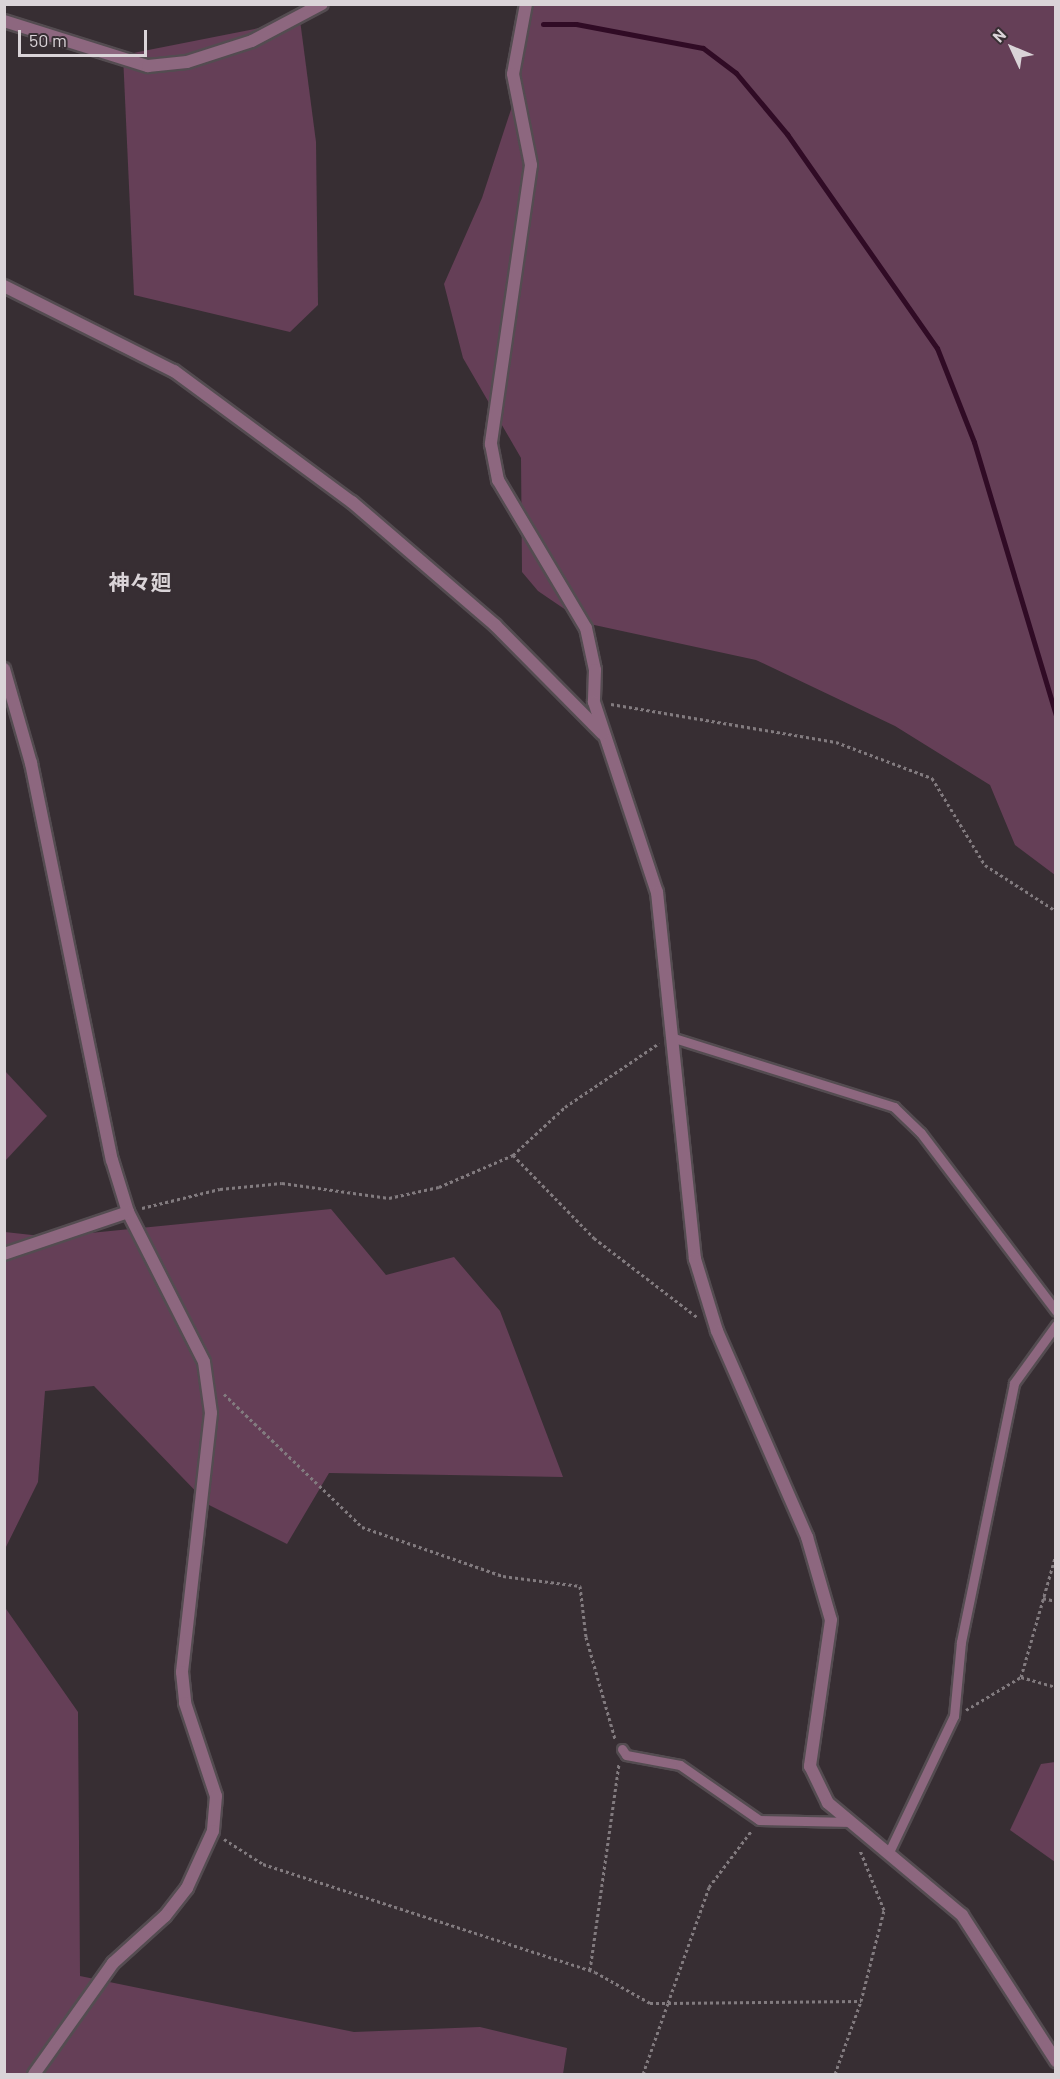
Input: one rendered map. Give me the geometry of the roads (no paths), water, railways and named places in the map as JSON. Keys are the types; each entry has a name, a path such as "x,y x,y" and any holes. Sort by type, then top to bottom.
{"street":[{"path":"4,21 148,66 187,62 252,41 322,4"},
{"path":"525,4 513,74 531,165 490,444 498,480 586,628 595,670 594,702 657,892 674,1038 695,1259 717,1331 823,1580 831,1620 810,1766 828,1803 962,1915 1056,2061"},
{"path":"4,286 174,371 352,502 495,625 606,737"},
{"path":"4,669 31,763 112,1160 128,1212 180,1311 206,1377 211,1413 182,1672 184,1703 216,1796 213,1831 186,1888 165,1916 113,1963 34,2074"},
{"path":"4,1254 128,1212"}],"lane":[{"path":"674,1038 894,1107 921,1132 1056,1311"},
{"path":"889,1852 954,1716 961,1642 1014,1383 1056,1325"},
{"path":"622,1749 626,1755 680,1765 759,1820 851,1822"}],"waterway":[{"path":"543,24 576,24 703,48 736,73 787,134 937,348 974,442 1056,716"}],"district":[{"name":"神々廻","path":"140,582"}]}
